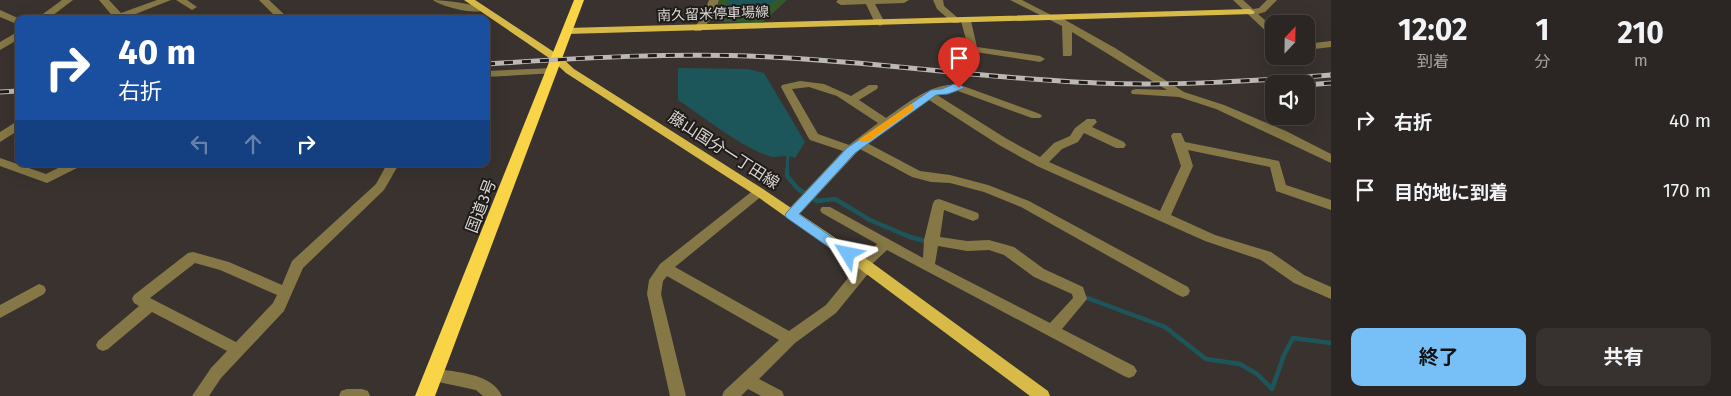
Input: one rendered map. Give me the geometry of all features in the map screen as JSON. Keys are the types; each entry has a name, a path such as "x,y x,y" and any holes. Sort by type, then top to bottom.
{"highway":[{"name":"国道3号","path":"425,396 579,0"}],"main road":[{"name":"藤山国分一丁田線","path":"469,0 490,15"},
{"name":"南久留米停車場線","path":"567,32 1250,12"},
{"name":"藤山国分一丁田線","path":"490,15 554,64 570,70 759,192 864,265 1042,396"}],"street":[{"path":"47,15 68,0"},
{"path":"104,0 117,15"},
{"path":"125,15 166,0"},
{"path":"264,0 280,15"},
{"path":"438,0 458,7 482,9"},
{"path":"698,29 708,16 714,0"},
{"path":"870,0 880,23"},
{"path":"842,2 904,0"},
{"path":"938,0 940,7 961,21 973,49 1040,59"},
{"path":"1015,0 1067,25 1180,94 1220,107 1282,134 1331,159"},
{"path":"1238,0 1265,26"},
{"path":"1250,12 1262,10 1272,0"},
{"path":"0,13 15,20"},
{"path":"1067,25 1067,54"},
{"path":"1315,46 1331,44"},
{"path":"490,73 554,64"},
{"path":"886,123 860,108 853,99 836,91 808,83 786,87 814,137 856,147 916,174 931,178 950,179 979,187 1025,204 1183,291"},
{"path":"853,99 873,86"},
{"path":"791,215 856,147 886,123 934,92 944,92 954,87 959,88 1036,116"},
{"path":"1136,92 1180,94"},
{"path":"929,95 1003,142 1041,163 1210,238 1266,256 1299,279 1331,293"},
{"path":"1041,163 1058,146 1074,139 1087,125 1120,145"},
{"path":"0,138 15,127"},
{"path":"1164,218 1187,166 1178,141 1275,164 1280,188 1331,205"},
{"path":"0,162 47,179 69,167"},
{"path":"200,396 216,373 279,308 297,265 380,188 391,167"},
{"path":"678,396 654,294 656,280 666,268 759,192"},
{"path":"928,267 939,204 973,216"},
{"path":"826,210 928,267 1129,370"},
{"path":"932,240 968,246 989,245 1000,248 1015,255 1039,273 1078,291 1080,298 1054,330"},
{"path":"730,396 790,339 832,309 864,265 886,244"},
{"path":"238,350 149,306 139,299 193,257 224,266 285,292"},
{"path":"666,268 790,339"},
{"path":"0,312 39,290"},
{"path":"103,345 149,306"},
{"path":"434,375 480,384 494,396"},
{"path":"747,380 776,396"},
{"path":"347,396 362,396"}],"green space":[{"path":"716,0 787,0 761,24 707,21"}],"water":[{"path":"730,0 777,0 742,16 728,13 721,8"},
{"path":"678,68 748,69 764,73 805,142 795,158 788,156 772,157 758,151 734,138 678,100"}],"waterway":[{"path":"787,172 788,154"},
{"path":"787,172 787,176 798,189 817,201 835,199 870,220 910,237 929,242"},
{"path":"1082,296 1165,327 1206,359 1240,364 1257,374 1272,389 1284,355 1293,338 1331,343"}],"railway":[{"path":"490,64 664,55 700,55 812,59 1015,78 1097,83 1156,84 1331,75"},
{"path":"1315,84 1331,83"},
{"path":"0,92 15,91"}],"slow traffic":[{"path":"864,140 911,107"}],"route":[{"path":"848,254 791,215 851,150 886,123 934,92 944,92 954,87 959,88"}]}
